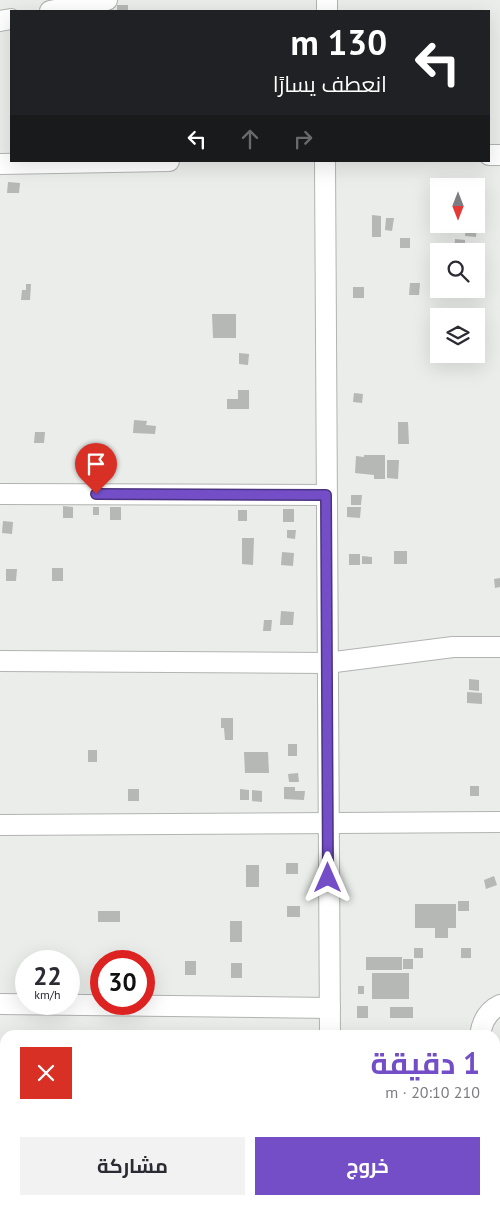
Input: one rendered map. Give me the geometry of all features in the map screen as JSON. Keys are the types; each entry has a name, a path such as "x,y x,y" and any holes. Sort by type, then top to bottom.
{"street":[{"path":"55,10 107,0"},
{"path":"0,164 113,162"},
{"path":"325,162 330,1030"},
{"path":"0,494 326,495"},
{"path":"0,661 327,663 453,646 500,647"},
{"path":"0,826 500,822"},
{"path":"0,1004 330,1008"},
{"path":"481,1030 485,1018 500,1005"}],"building":[{"path":"117,5 128,5 128,10 117,10"},
{"path":"8,182 20,183 19,193 7,193"},
{"path":"372,215 381,216 381,237 372,237"},
{"path":"386,218 394,218 392,231 385,230"},
{"path":"465,233 476,233 476,237 465,236"},
{"path":"400,238 410,238 410,248 400,248"},
{"path":"455,239 465,240 465,243 455,243"},
{"path":"410,283 420,283 419,295 409,295"},
{"path":"26,284 31,284 30,300 21,300 22,290 26,290"},
{"path":"353,287 364,287 364,298 353,298"},
{"path":"212,314 236,314 236,338 213,338"},
{"path":"239,353 249,354 248,365 239,364"},
{"path":"238,390 249,390 249,409 227,409 227,399 238,399"},
{"path":"354,393 363,394 362,403 353,402"},
{"path":"134,420 147,421 146,425 156,426 155,434 133,433"},
{"path":"398,422 408,422 409,444 398,444"},
{"path":"35,432 45,432 44,443 34,443"},
{"path":"364,455 385,455 385,479 374,479 374,475 355,473 356,456 364,457"},
{"path":"387,460 399,460 398,479 387,478"},
{"path":"351,495 362,495 361,505 351,505"},
{"path":"63,506 73,507 73,518 63,518"},
{"path":"93,507 99,507 99,515 93,515"},
{"path":"110,507 121,507 121,520 110,520"},
{"path":"347,507 361,507 360,518 347,517"},
{"path":"283,509 294,509 294,522 283,522"},
{"path":"238,510 247,510 247,521 238,521"},
{"path":"3,521 13,522 12,534 2,533"},
{"path":"287,530 296,530 295,539 287,538"},
{"path":"242,538 254,538 253,565 242,564"},
{"path":"394,551 407,551 407,564 394,564"},
{"path":"282,552 294,553 293,566 281,565"},
{"path":"349,554 360,554 360,565 349,565"},
{"path":"362,556 372,557 372,564 362,564"},
{"path":"52,568 63,568 63,581 52,581"},
{"path":"6,569 17,569 16,581 6,581"},
{"path":"500,578 500,587 495,588 494,579"},
{"path":"281,611 294,612 293,625 280,625"},
{"path":"264,620 272,620 271,631 263,631"},
{"path":"469,679 479,680 479,691 469,690"},
{"path":"467,692 482,693 482,704 467,703"},
{"path":"221,718 233,718 233,740 225,740 224,728 221,728"},
{"path":"288,744 297,744 297,756 288,756"},
{"path":"88,750 97,750 97,762 88,762"},
{"path":"244,752 268,752 269,773 245,773"},
{"path":"298,773 299,782 289,782 288,774"},
{"path":"470,786 479,786 479,796 470,796"},
{"path":"284,787 295,787 295,791 305,791 304,800 284,799"},
{"path":"128,789 139,789 139,801 128,801"},
{"path":"240,789 249,790 249,800 240,800"},
{"path":"252,790 262,791 262,802 252,801"},
{"path":"286,863 298,863 298,874 286,874"},
{"path":"246,865 259,865 259,887 246,887"},
{"path":"494,876 497,885 486,889 484,880"},
{"path":"458,901 469,901 469,911 458,911"},
{"path":"415,904 456,904 456,928 448,928 448,938 435,938 435,928 415,928"},
{"path":"287,906 300,906 300,917 287,917"},
{"path":"98,911 120,911 120,922 98,922"},
{"path":"230,921 242,921 242,942 230,942"},
{"path":"414,948 423,948 423,958 414,958"},
{"path":"461,948 471,948 471,958 461,958"},
{"path":"366,957 402,957 402,970 366,970"},
{"path":"403,959 413,959 413,969 403,969"},
{"path":"185,961 196,961 196,975 185,975"},
{"path":"231,963 242,963 242,978 231,978"},
{"path":"372,973 409,973 409,999 372,999"},
{"path":"358,986 364,986 364,994 358,994"},
{"path":"357,1006 368,1006 368,1018 357,1018"},
{"path":"390,1007 413,1007 413,1018 390,1018"}],"route":[{"path":"96,494 326,495 328,878"}]}
